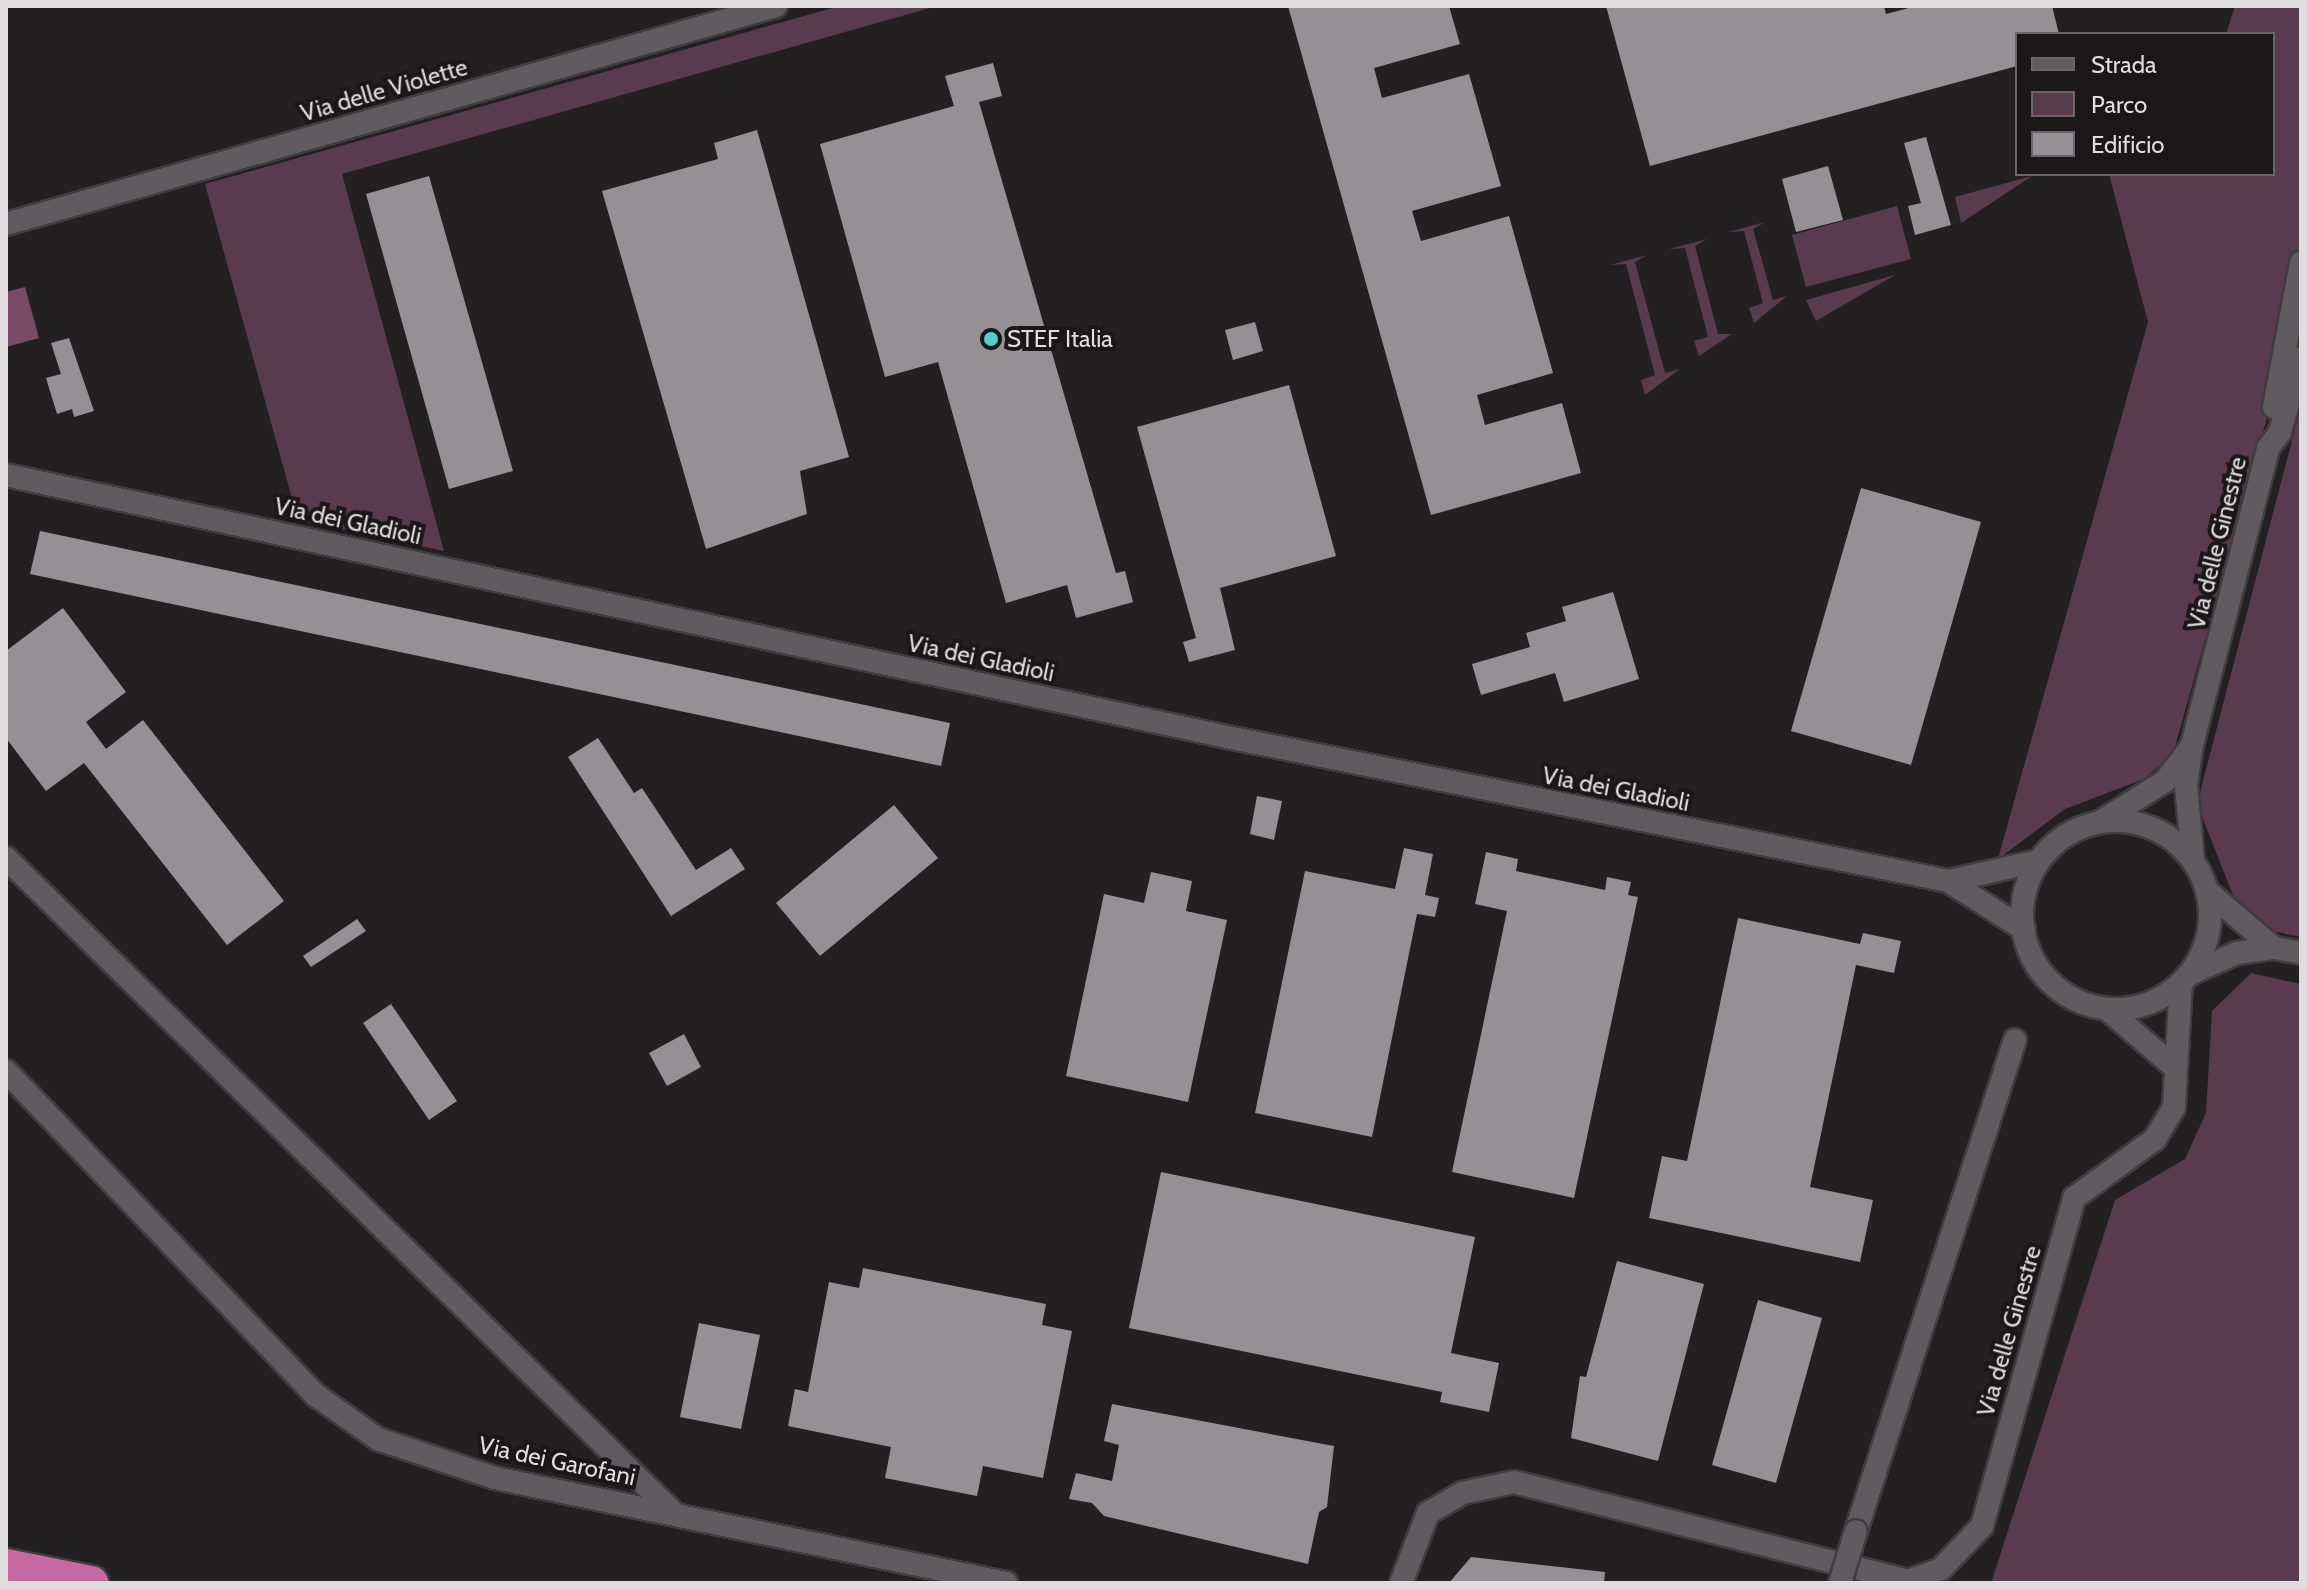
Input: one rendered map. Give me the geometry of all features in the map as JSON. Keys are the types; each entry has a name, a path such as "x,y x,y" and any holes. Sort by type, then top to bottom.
{"highway":[{"path":"6,1566 91,1583"}],"street":[{"name":"Via delle Violette","path":"6,224 776,6"},
{"path":"2268,448 2301,263"},
{"name":"Via delle Ginestre","path":"2193,860 2186,785 2192,745 2268,448 2280,432 2301,358"},
{"name":"Via dei Gladioli","path":"6,475 1227,737 1948,881 2024,929"},
{"name":"Via delle Ginestre","path":"2100,822 2165,781 2192,745"},
{"path":"2100,822 2157,829 2193,860 2207,891 2212,918 2186,978"},
{"name":"Via dei Gladioli","path":"1948,881 2038,861 2055,843 2100,822"},
{"path":"6,858 672,1511"},
{"path":"2038,861 2025,891 2024,929 2039,971 2059,991 2108,1010 2172,1065"},
{"path":"2207,891 2274,948"},
{"path":"2108,1010 2141,1007 2186,978 2274,948 2301,953"},
{"name":"Via delle Ginestre","path":"1401,1583 1428,1513 1462,1493 1514,1482 1908,1581 1941,1569 1982,1526 2074,1198 2155,1139 2174,1107 2172,1065 2186,978"},
{"path":"1840,1583 2015,1040"},
{"name":"Via dei Garofani","path":"6,1071 317,1396 378,1439 495,1478 672,1511 1006,1583"}],"green space":[{"path":"840,6 937,6 342,174 444,551 298,520 205,184"},
{"path":"2235,6 2301,6 2301,296 2173,754 2144,779 2065,809 1998,859 2148,322 2110,176 2275,176 2275,32 2227,32"},
{"path":"2032,176 1961,223 1955,197"},
{"path":"1897,206 1911,259 1806,287 1792,235"},
{"path":"1765,222 1753,229 1773,300 1787,296 1754,323 1749,308 1763,303 1744,231 1728,232"},
{"path":"1707,239 1695,246 1718,334 1732,334 1699,356 1694,341 1708,337 1685,248 1669,249"},
{"path":"1647,255 1635,262 1665,373 1680,369 1645,395 1641,380 1655,375 1626,264 1610,265"},
{"path":"1895,275 1816,321 1806,300"},
{"path":"2301,406 2301,937 2269,930 2233,895 2197,804"},
{"path":"2251,973 2301,984 2301,1583 1991,1583 2115,1200 2185,1159 2206,1113 2212,1011"}],"shaded area":[{"path":"25,287 39,338 6,347 6,292"}],"building":[{"path":"1288,6 1449,6 1460,44 1374,68 1382,98 1469,74 1501,186 1412,211 1421,241 1509,216 1553,373 1477,395 1485,425 1562,403 1581,473 1431,515"},
{"path":"1606,6 1884,6 1886,14 1916,6 2052,6 2058,32 2015,32 2015,67 1650,166"},
{"name":"STEF Italia","path":"993,63 1002,96 979,102 1116,573 1125,571 1133,602 1076,618 1067,585 1006,603 938,362 885,377 820,144 954,106 945,76"},
{"path":"757,130 849,457 800,471 807,514 706,549 602,191 718,159 714,143"},
{"path":"1926,137 1951,225 1915,235 1908,206 1921,203 1904,143"},
{"path":"1828,166 1843,220 1796,232 1782,179"},
{"path":"429,176 513,471 449,489 366,194"},
{"path":"1255,322 1263,351 1233,360 1225,330"},
{"path":"69,338 94,411 74,417 72,409 57,414 46,378 61,374 51,343"},
{"path":"1289,385 1336,556 1220,588 1235,650 1189,662 1183,642 1196,638 1137,427"},
{"path":"1861,488 1981,522 1911,765 1791,731"},
{"path":"40,531 950,723 941,766 30,574"},
{"path":"1613,592 1639,679 1564,702 1555,673 1481,695 1472,664 1530,647 1526,633 1566,621 1562,607"},
{"path":"63,608 126,692 86,722 106,749 143,720 284,901 227,945 84,763 46,791 6,738 6,651"},
{"path":"598,738 634,793 642,788 696,870 731,848 745,869 671,916 568,757"},
{"path":"1257,796 1282,801 1274,840 1250,834"},
{"path":"894,805 938,858 820,956 776,903"},
{"path":"1404,848 1433,854 1425,895 1439,898 1435,917 1417,914 1372,1137 1255,1113 1305,871 1395,889"},
{"path":"1486,852 1518,859 1516,871 1605,890 1607,877 1631,882 1628,895 1638,897 1574,1198 1452,1172 1507,911 1475,904"},
{"path":"1151,872 1192,881 1186,911 1227,920 1188,1102 1066,1076 1104,894 1144,903"},
{"path":"1738,918 1860,944 1863,933 1901,941 1894,973 1856,965 1810,1187 1873,1200 1860,1262 1649,1218 1662,1156 1687,1161"},
{"path":"357,919 366,931 311,967 303,956"},
{"path":"391,1004 457,1101 429,1120 363,1023"},
{"path":"684,1034 701,1067 667,1086 649,1053"},
{"path":"1161,1172 1475,1237 1451,1353 1499,1363 1489,1412 1440,1402 1442,1392 1129,1328"},
{"path":"1617,1261 1704,1284 1658,1461 1571,1438 1580,1376 1586,1377"},
{"path":"863,1268 1046,1304 1042,1325 1072,1331 1043,1478 983,1466 977,1496 885,1478 891,1447 788,1426 795,1389 808,1392 829,1282 859,1288"},
{"path":"1758,1300 1822,1318 1776,1483 1712,1465"},
{"path":"699,1323 760,1335 741,1429 680,1417"},
{"path":"1112,1404 1334,1446 1327,1507 1319,1512 1308,1564 1104,1516 1092,1503 1069,1499 1076,1473 1112,1481 1119,1445 1104,1441"},
{"path":"1471,1557 1605,1572 1604,1583 1449,1583"}],"place":[{"name":"STEF Italia","path":"991,339"}]}
